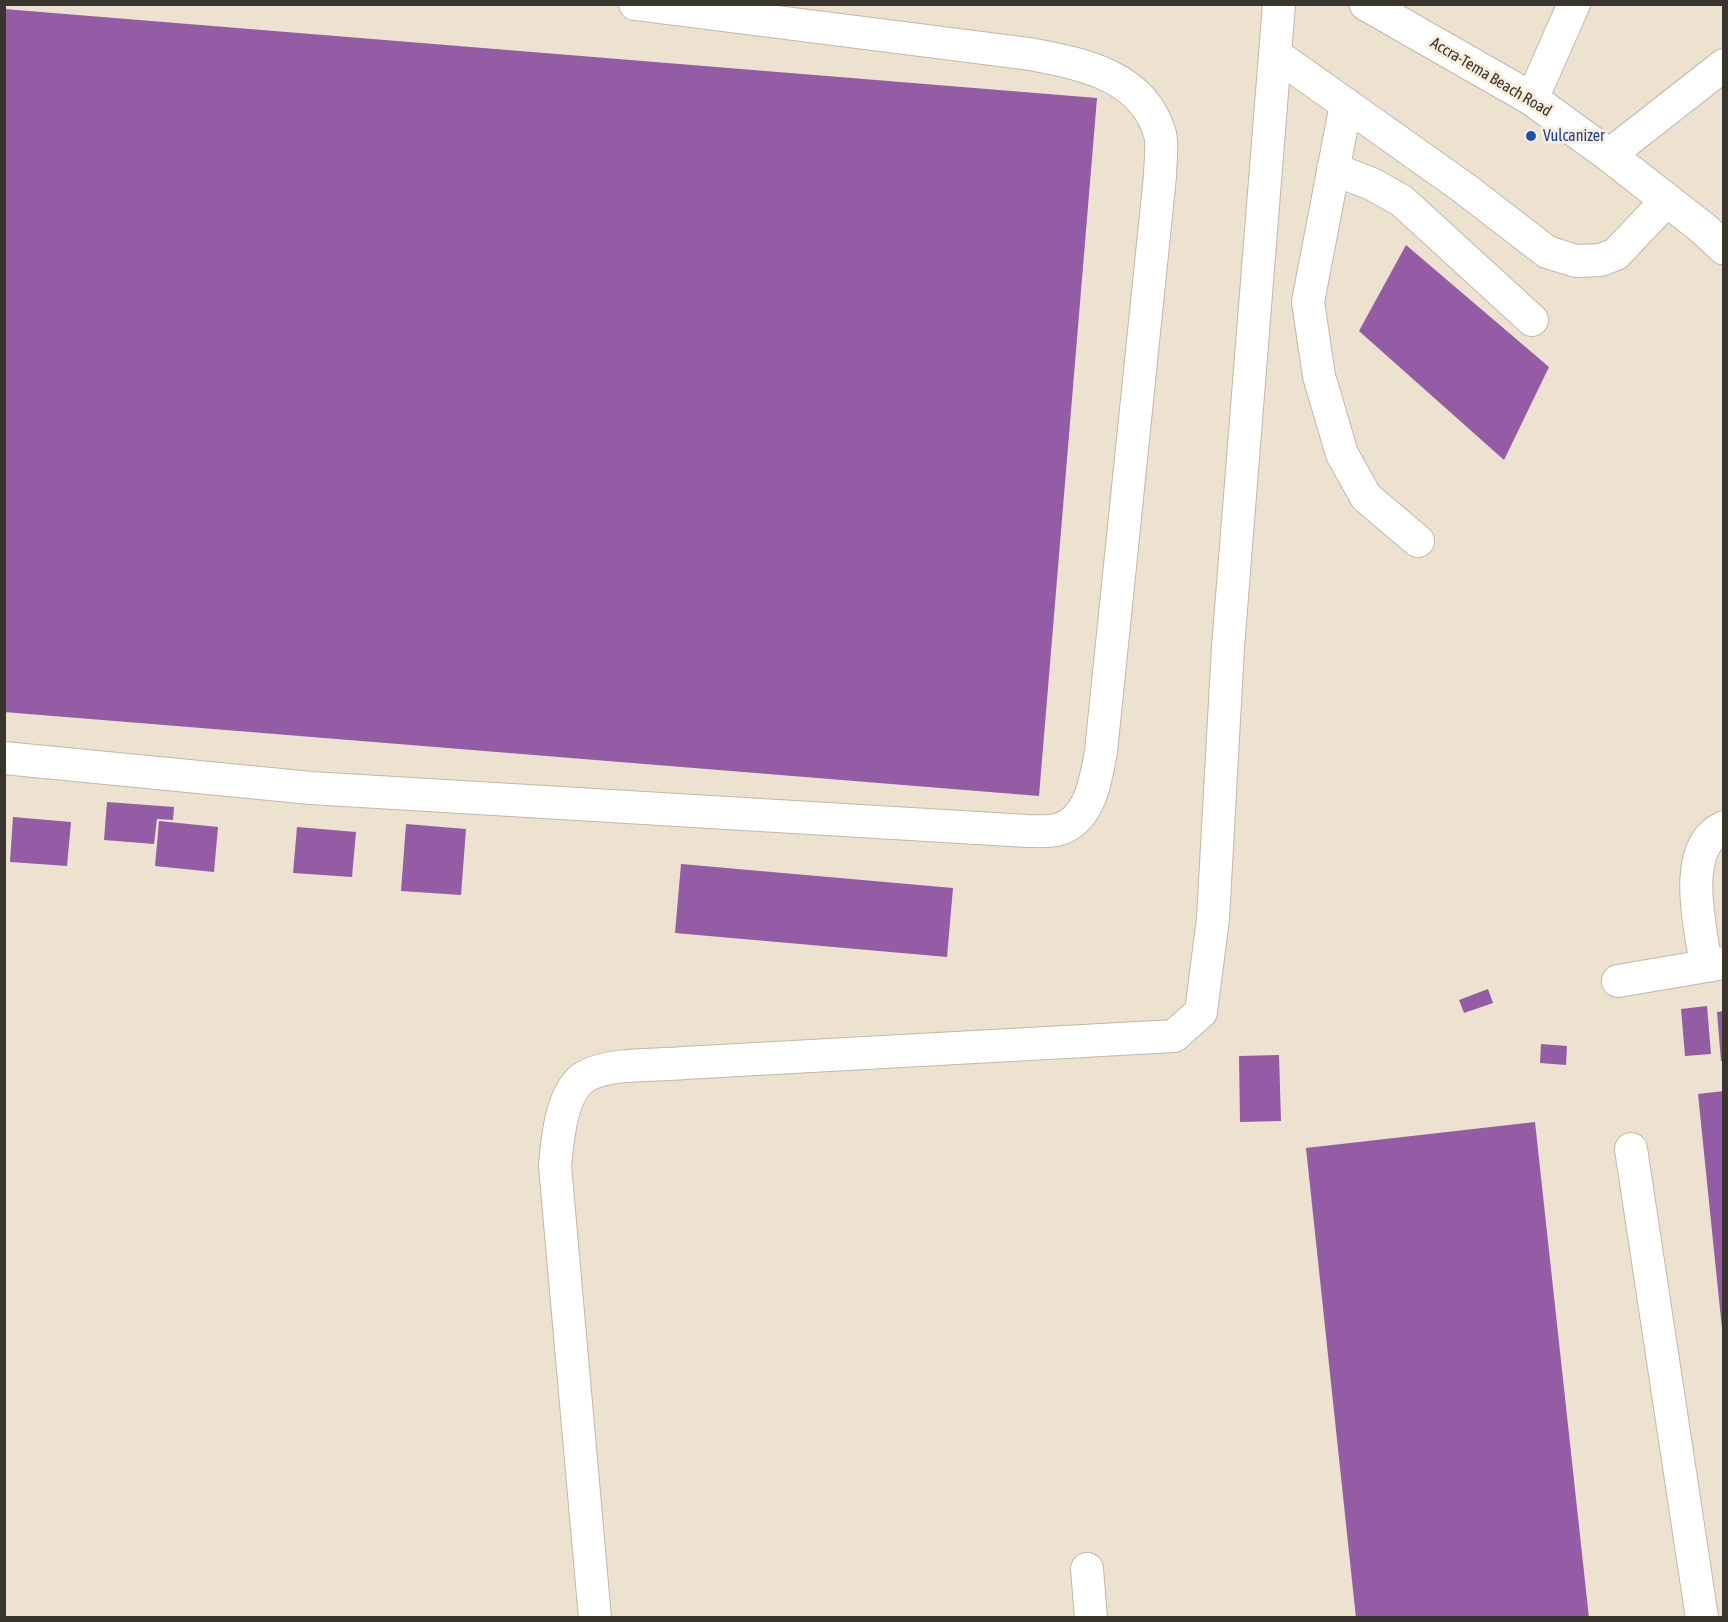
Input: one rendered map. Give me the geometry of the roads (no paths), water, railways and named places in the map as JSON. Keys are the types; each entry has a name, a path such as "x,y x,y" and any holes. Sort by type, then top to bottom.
{"main road":[{"name":"Accra-Tema Beach Road","path":"1366,4 1532,99 1667,200 1724,248"}],"street":[{"path":"4,758 311,788 1027,831 1057,830 1079,815 1094,790 1101,752 1160,176 1160,135 1145,102 1120,80 1083,65 1030,54 635,4"},
{"path":"595,1617 555,1166 563,1112 573,1089 586,1077 615,1069 684,1063 1174,1036 1201,1012 1214,919 1228,647 1279,4"},
{"path":"1532,99 1574,4"},
{"path":"1275,54 1464,188 1547,252 1576,261 1601,260 1616,254 1667,200"},
{"path":"1609,155 1724,65"},
{"path":"1346,104 1308,302 1319,376 1342,454 1366,497 1418,541"},
{"path":"1333,169 1372,184 1402,201 1532,320"},
{"path":"1617,981 1715,964 1695,882 1698,859 1704,845 1716,830 1724,827"},
{"path":"1631,1149 1702,1617"},
{"path":"1087,1569 1091,1617"}],"place":[{"name":"Vulcanizer","path":"1531,136"}]}
